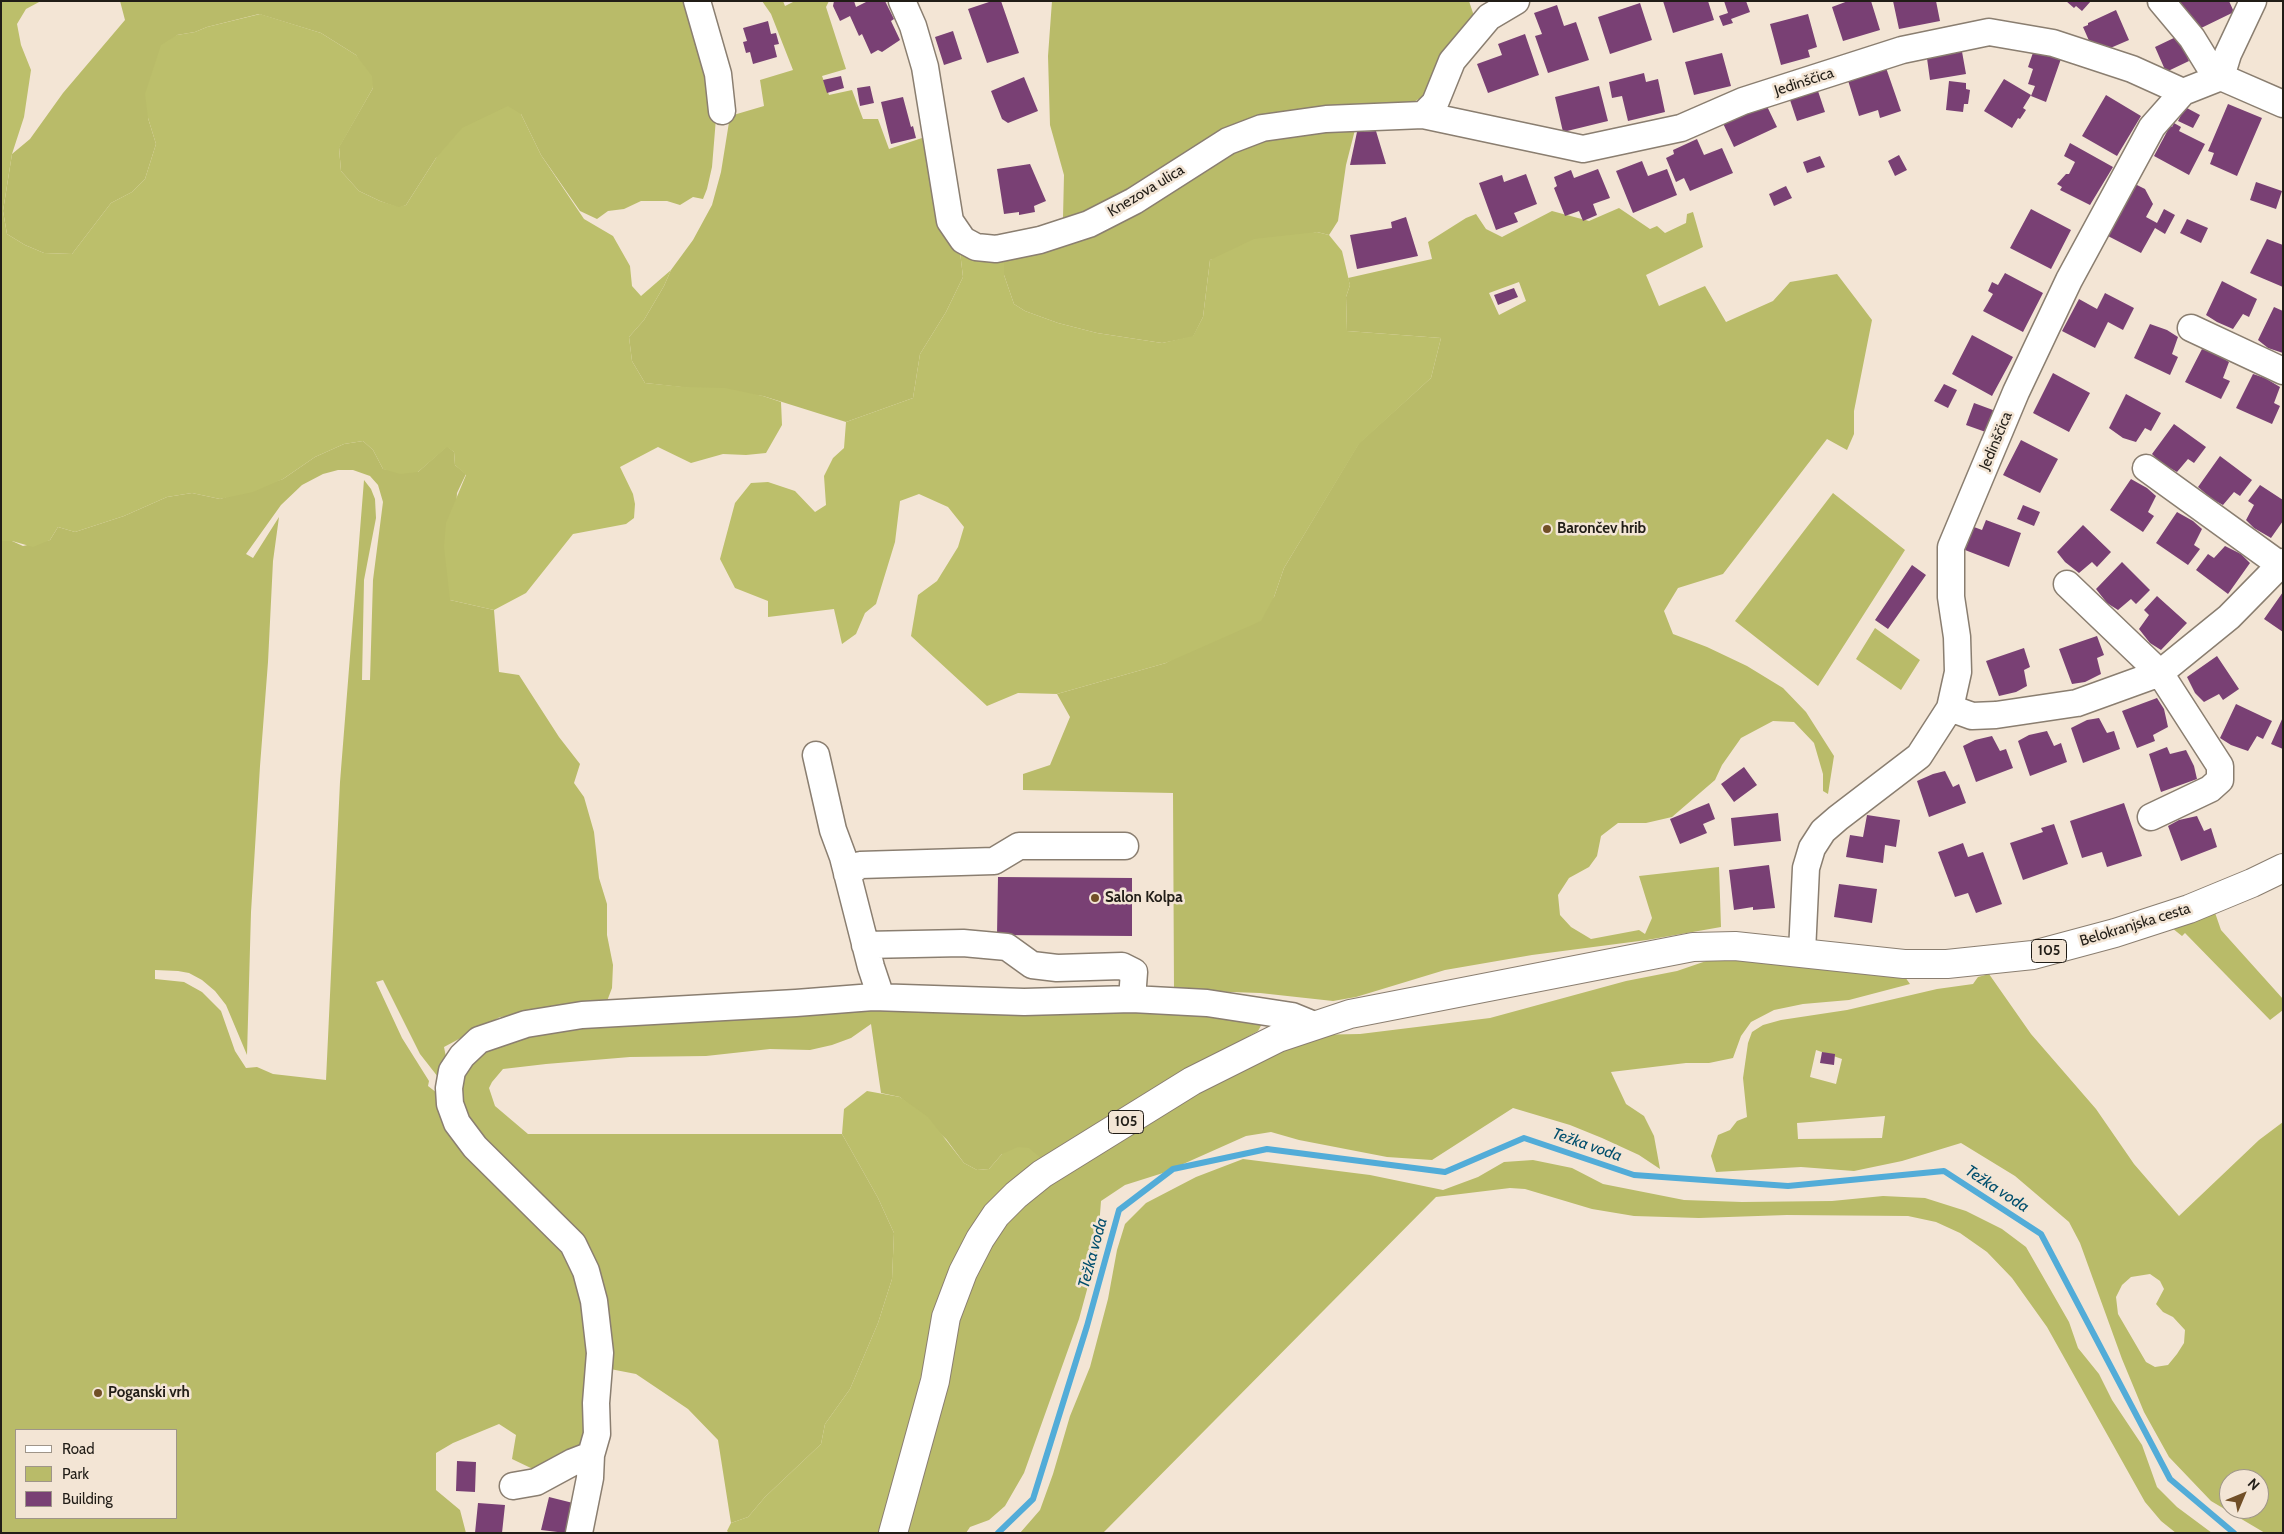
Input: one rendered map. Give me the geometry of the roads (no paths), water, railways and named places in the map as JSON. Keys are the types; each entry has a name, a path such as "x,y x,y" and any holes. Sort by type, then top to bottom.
{"main road":[{"name":"Belokranjska cesta","path":"1802,952 1904,964 1947,964 2033,955 2115,933 2189,909 2283,868"},
{"name":"105","path":"893,1533 935,1381 946,1318 963,1272 980,1239 996,1215 1016,1195 1042,1174 1192,1081 1278,1038 1359,1012 1693,947 1736,946 1802,952"}],"street":[{"path":"697,1 718,74 722,111"},
{"name":"Knezova ulica","path":"902,1 913,26 925,67 950,221 963,240 976,247 996,249 1031,242 1088,224 1134,201 1228,141 1262,128 1326,119 1422,115"},
{"path":"1422,115 1434,103 1452,61 1489,17 1516,1"},
{"path":"2161,1 2192,38 2211,68 2221,77 2283,104"},
{"path":"2221,77 2228,54 2253,1"},
{"name":"Jedinščica","path":"1422,115 1583,150 1681,128 1743,102 1902,50 1989,32 2053,44 2132,69 2183,92"},
{"name":"Jedinščica","path":"1950,708 1958,672 1957,637 1951,597 1951,547 2016,392 2069,280 2152,127 2183,92 2221,77"},
{"path":"2191,328 2283,371"},
{"path":"1802,952 1806,868 1812,848 1823,831 1838,818 1919,756 1950,708 1972,716 1996,715 2077,703 2160,673 2229,617 2282,565 2146,468"},
{"path":"2067,584 2160,673 2220,766 2220,780 2210,789 2151,817"},
{"path":"816,755 833,830 881,997"},
{"path":"847,874 860,865 994,861 1018,846 1125,846"},
{"path":"865,945 963,943 1007,947 1032,965 1057,968 1122,966 1134,972 1132,999"},
{"path":"580,1533 590,1478 591,1455 597,1434 596,1403 600,1353 594,1301 586,1271 573,1244 475,1147 456,1123 450,1104 449,1088 452,1071 462,1056 479,1040 526,1024 582,1015 881,997 1024,1002 1132,999 1207,1003 1257,1009 1292,1016 1314,1026"},
{"path":"513,1486 536,1482 591,1455"}],"waterway":[{"name":"Težka voda","path":"998,1533 1033,1499 1087,1326 1119,1210 1173,1169 1267,1149 1445,1172 1524,1138 1634,1175 1788,1186 1944,1171 2041,1234 2170,1479 2234,1533"}],"place":[{"name":"Barončev hrib","path":"1547,529"},
{"name":"Salon Kolpa","path":"1095,898"},
{"name":"Poganski vrh","path":"98,1393"}]}
